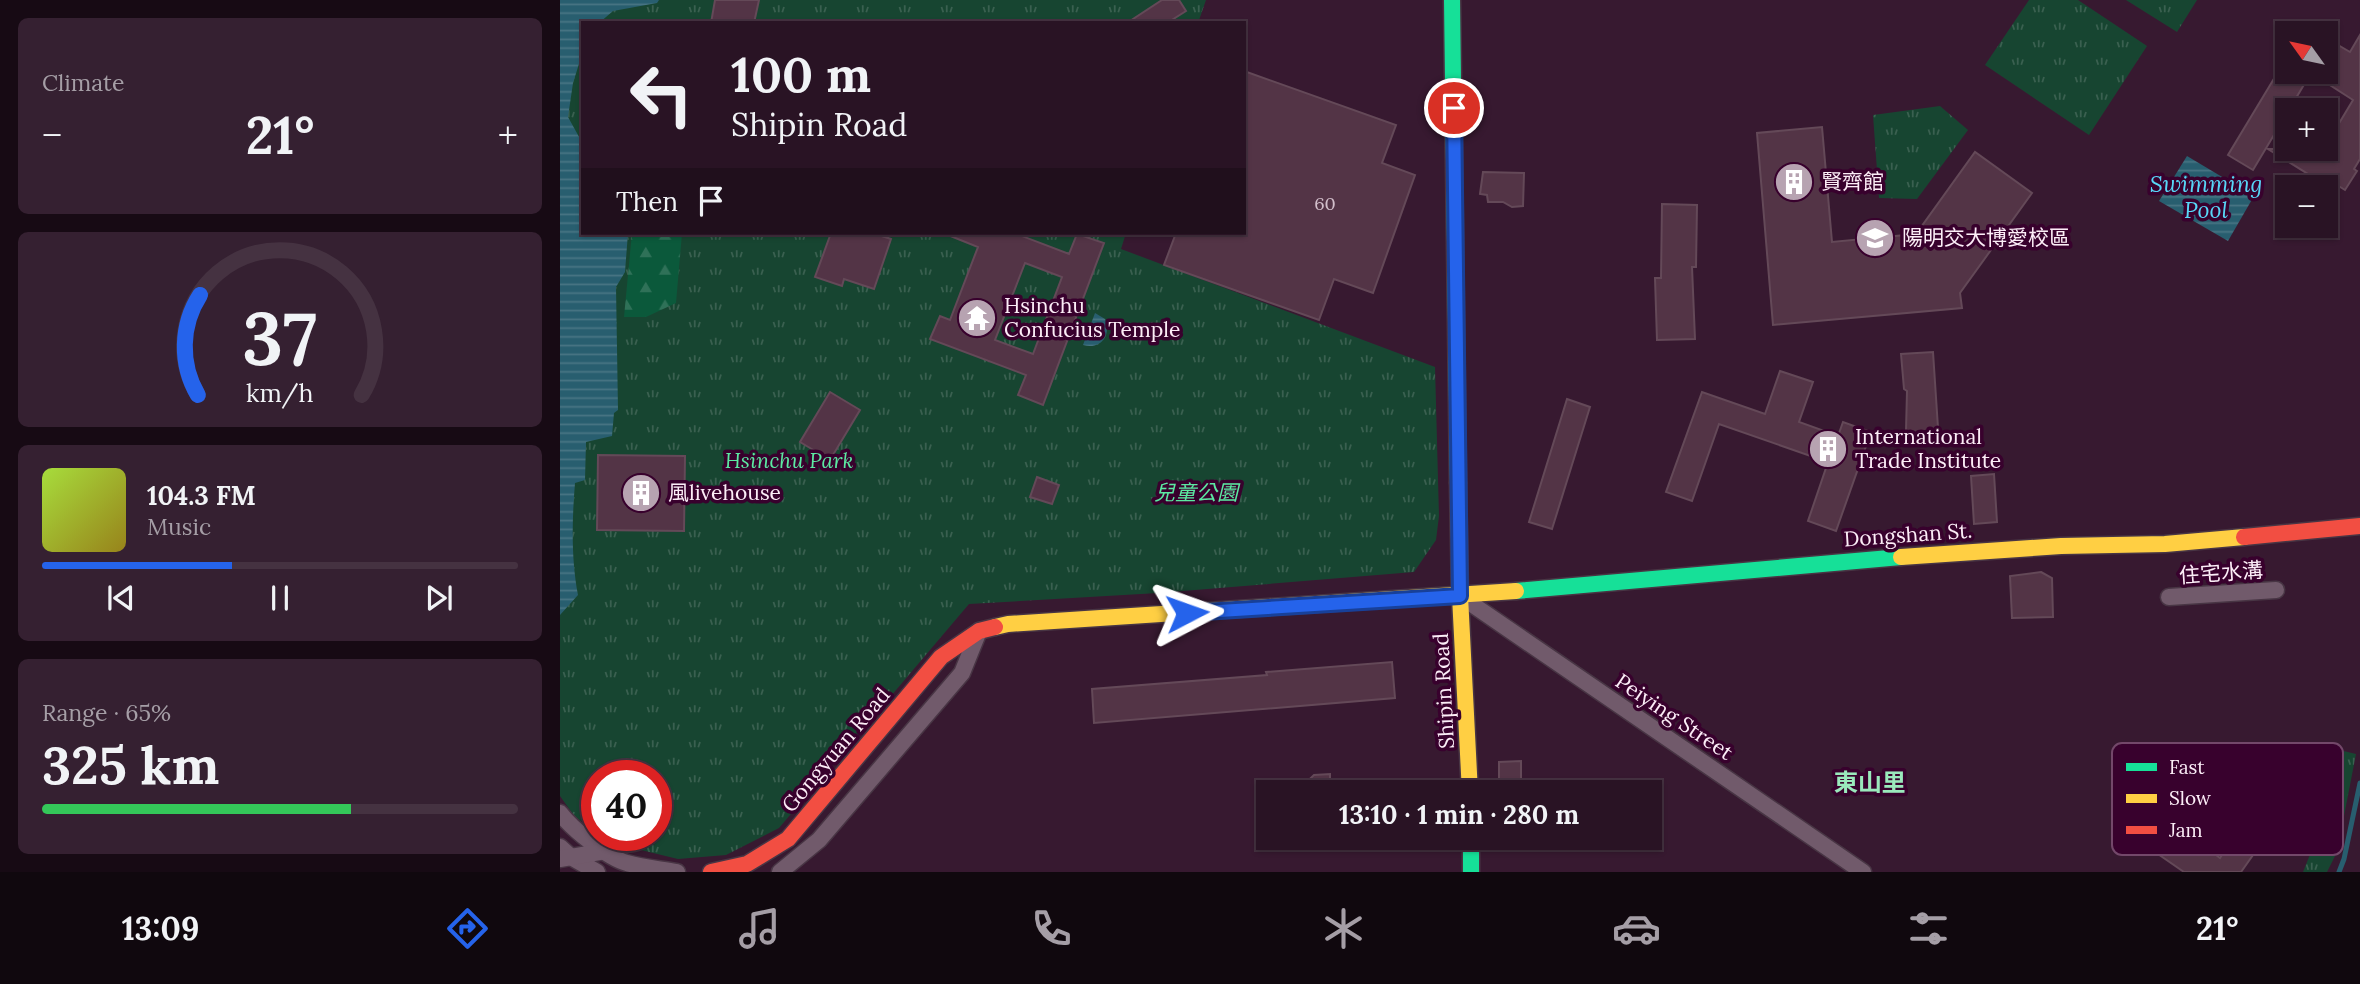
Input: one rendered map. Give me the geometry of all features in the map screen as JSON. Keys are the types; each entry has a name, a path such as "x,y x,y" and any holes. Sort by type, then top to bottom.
{"street":[{"name":"Shipin Road","path":"1452,0 1460,596 1469,780"},
{"name":"Dongshan St.","path":"1460,596 1848,560 2061,546 2165,544 2360,526"},
{"name":"住宅水溝","path":"2169,597 2276,590"},
{"name":"Gongyuan Road","path":"711,872 747,864 789,839 941,657 979,631 1016,624 1460,596"},
{"name":"Peiying Street","path":"1460,596 1863,872"},
{"path":"780,872 819,840 962,673 979,631"},
{"path":"560,813 605,852 625,863 677,872"},
{"path":"1471,850 1471,872"},
{"path":"564,854 605,852"},
{"path":"564,854 597,872"}],"green space":[{"name":"Hsinchu Park","path":"560,0 1206,0 1199,21 581,21 581,235 1125,235 1121,249 1435,367 1439,516 1436,540 1414,572 1158,593 969,604 779,828 726,855 678,859 645,851 672,851 672,760 581,760 581,821 560,796"},
{"path":"2029,0 2078,0 2147,46 2089,135 1985,65"},
{"path":"2126,0 2197,0 2177,32"},
{"path":"1940,106 1968,130 1917,199 1879,198 1873,115"},
{"path":"632,235 682,235 676,303 646,317 624,317"},
{"path":"2343,751 2356,754 2343,821"},
{"path":"2310,855 2336,855 2327,872 2303,872"}],"water":[{"path":"560,0 659,0 657,3 613,11 601,21 581,21 581,57 573,83 568,117 581,140 581,235 628,235 625,272 616,287 618,410 614,413 612,436 586,442 585,480 575,483 573,511 573,553 578,595 560,615"},
{"name":"Swimming Pool","path":"2187,156 2254,196 2228,241 2159,201"},
{"path":"1095,313 1105,319 1106,336 1095,345 1083,345"}],"building":[{"path":"715,0 759,0 754,21 711,21"},
{"path":"1162,0 1179,0 1186,11 1170,21 1130,21"},
{"path":"2360,35 2360,159 2354,169 2357,171 2345,190 2338,186 2338,175 2310,175 2287,161 2338,161 2338,125 2353,100 2328,84 2338,84 2338,45 2350,52"},
{"path":"1246,72 1396,125 1382,163 1415,175 1373,293 1334,279 1319,320 1164,265 1175,235 1246,235"},
{"path":"2275,77 2275,84 2304,84 2296,98 2275,98 2275,133 2253,170 2228,155"},
{"name":"賢齊館","path":"1822,127 1832,242 1916,234 1975,152 2032,193 1960,293 1962,308 1773,325 1757,133"},
{"path":"1483,172 1524,173 1523,206 1512,207 1503,202 1488,202 1487,195 1480,194"},
{"path":"1662,204 1697,205 1696,267 1692,267 1695,339 1657,340 1655,278 1661,278"},
{"path":"830,235 878,235 891,239 874,289 844,279 842,286 815,277"},
{"name":"Hsinchu Confucius Temple","path":"948,235 1019,235 1069,254 1077,235 1104,243 1043,405 1018,395 1026,375 930,339 940,316 950,320 978,247","holes":["1025,263 1062,277 1033,354 995,340"]},
{"path":"1933,352 1939,443 1906,431 1907,391 1904,389 1901,354"},
{"name":"International Trade Institute","path":"1780,371 1813,382 1799,422 1838,436 1843,422 1871,432 1836,531 1808,521 1828,462 1719,424 1692,501 1666,492 1702,392 1765,414"},
{"path":"830,392 860,410 830,460 800,442"},
{"path":"1567,399 1590,407 1552,529 1529,522"},
{"name":"風livehouse","path":"598,455 685,456 684,531 597,530"},
{"path":"1994,474 1997,522 1974,524 1971,476"},
{"path":"1037,477 1059,485 1052,504 1030,497"},
{"path":"2041,572 2052,578 2053,617 2012,618 2010,576"},
{"path":"1392,662 1395,698 1094,723 1092,689"},
{"path":"1521,761 1521,780 1499,780 1499,762"},
{"path":"1330,774 1330,780 1309,780 1314,775"},
{"path":"2159,855 2216,855 2220,858 2222,855 2253,855 2241,872 2184,872"}],"waterway":[{"path":"2339,872 2360,783"}],"traffic: fast":[{"path":"1452,0 1458,483"},
{"path":"1516,591 1901,557"},
{"path":"1471,850 1471,872"}],"traffic: slow":[{"path":"1458,483 1460,596 1469,780"},
{"path":"1901,557 2061,546 2165,544 2244,537"},
{"path":"995,627 1516,591"}],"traffic: jam":[{"path":"2244,537 2360,526"},
{"path":"711,872 747,864 788,839 941,657 979,631 995,627"}],"place":[{"name":"賢齊館","path":"1794,182"},
{"name":"陽明交大博愛校區","path":"1875,238"},
{"name":"Hsinchu Confucius Temple","path":"977,318"},
{"name":"International Trade Institute","path":"1828,449"},
{"name":"風livehouse","path":"641,493"}],"district":[{"name":"東山里","path":"1870,783"}],"route":[{"path":"1187,613 1460,596 1454,108"}],"park label":[{"name":"兒童公園","path":"1196,493"}]}
